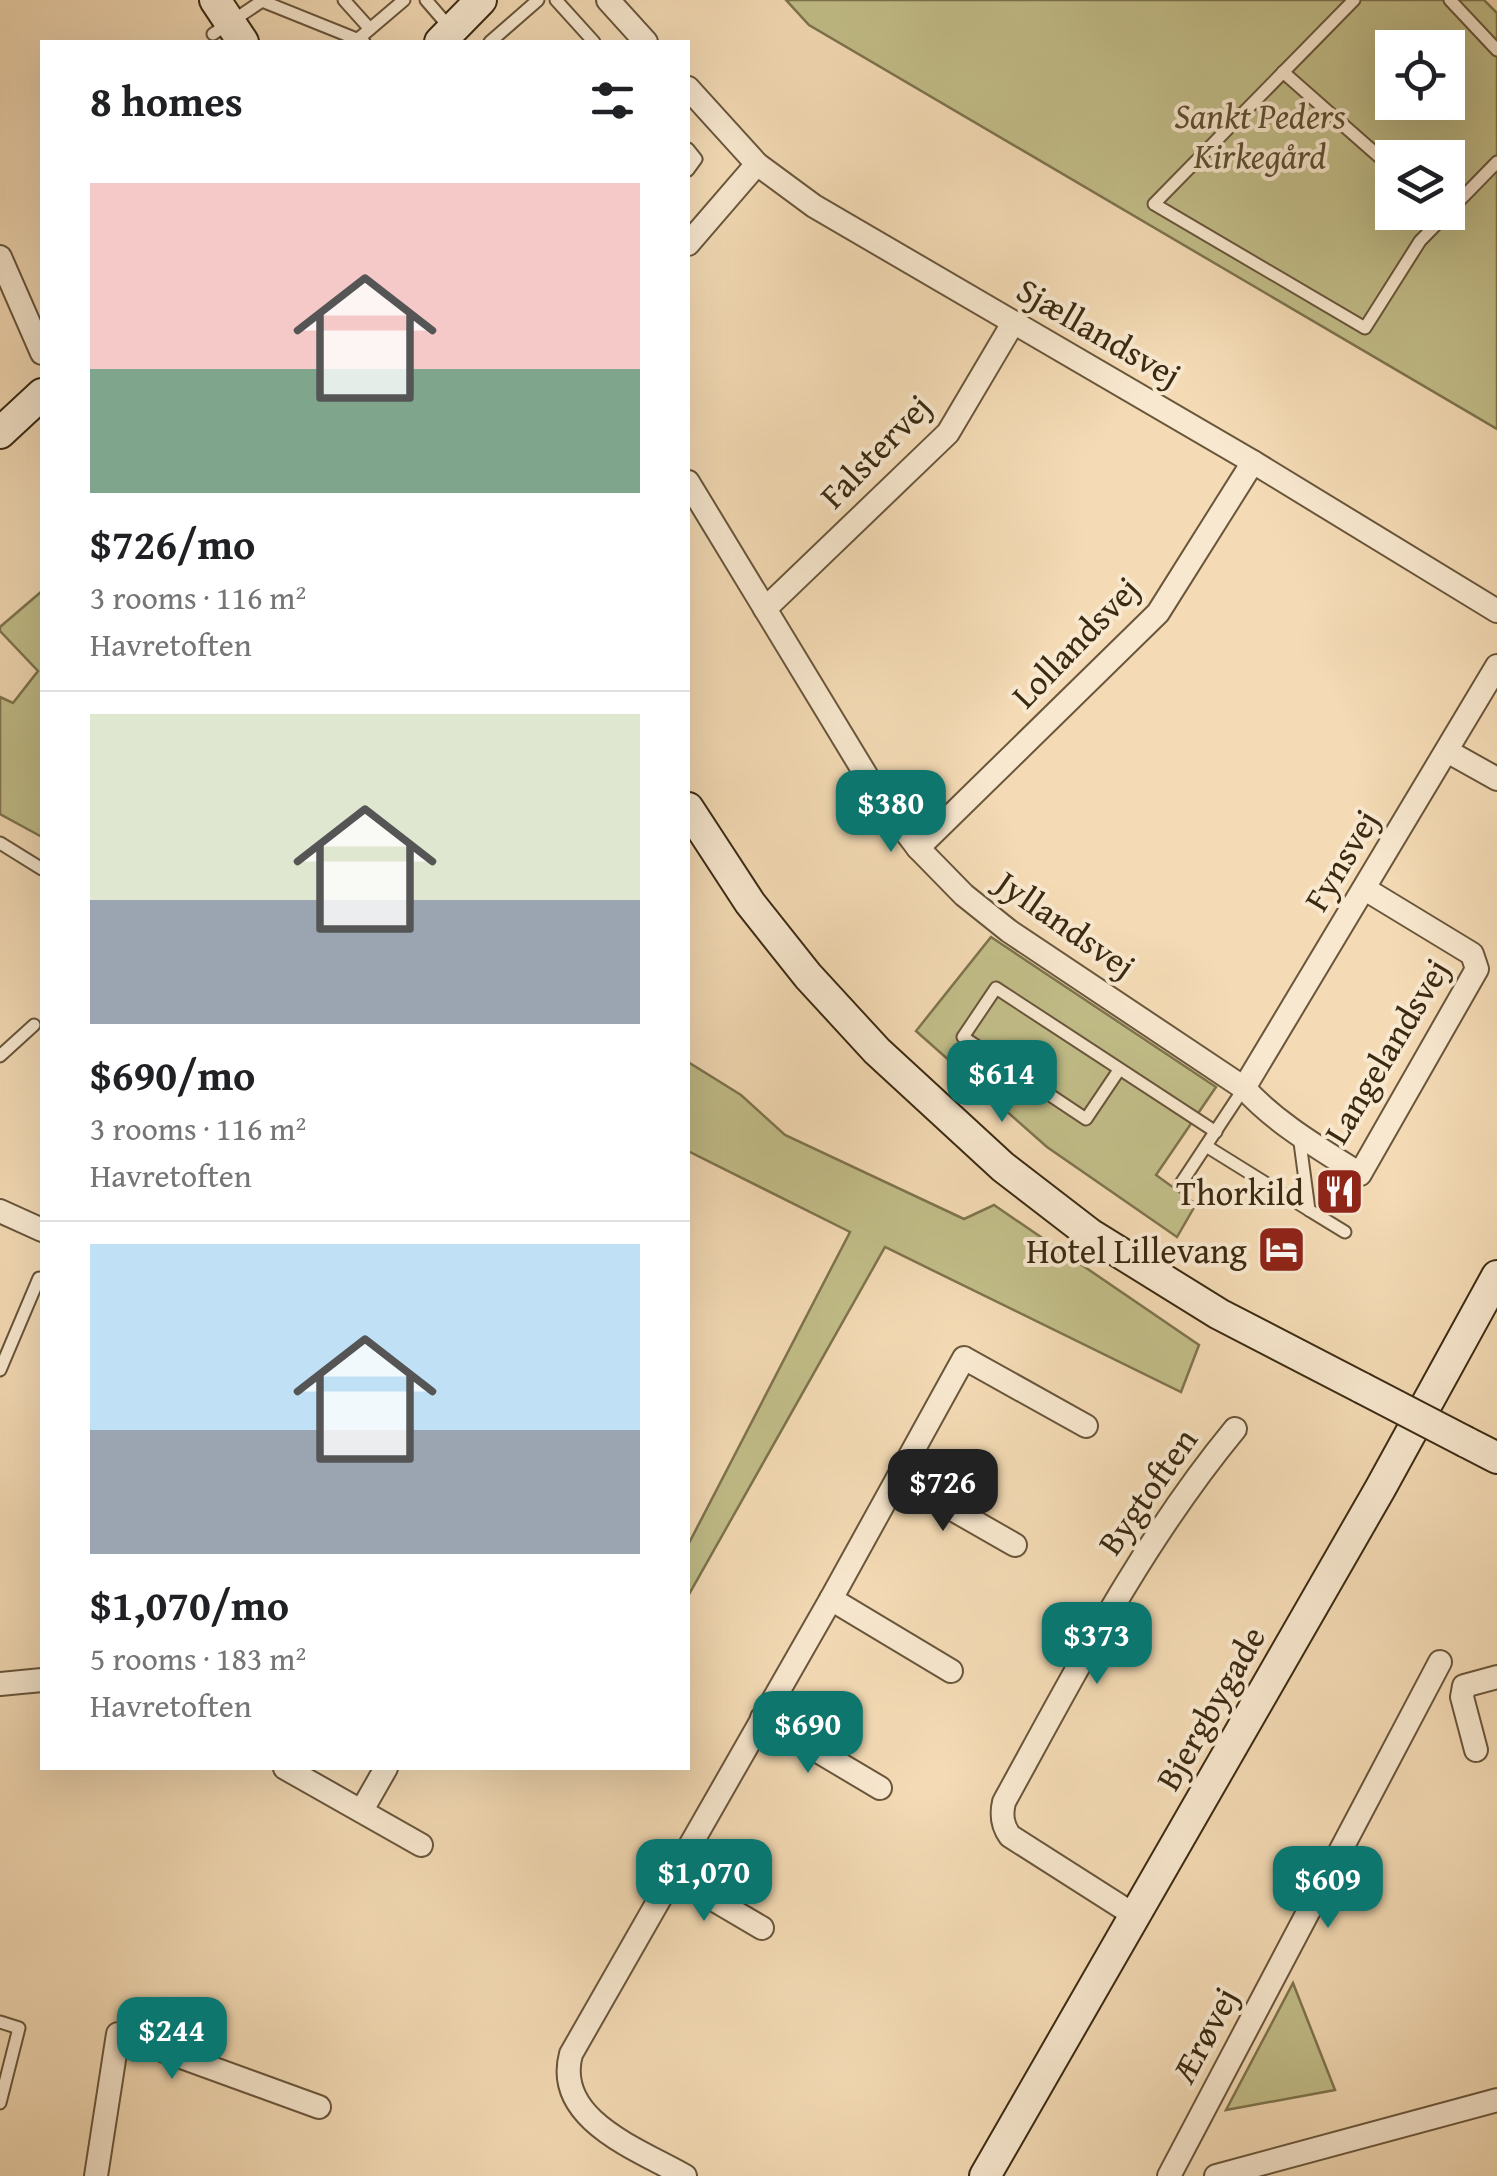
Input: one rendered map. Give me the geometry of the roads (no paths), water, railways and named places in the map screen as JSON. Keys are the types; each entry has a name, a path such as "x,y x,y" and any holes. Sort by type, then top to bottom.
{"street":[{"path":"197,0 223,31"},
{"path":"439,39 481,0"},
{"path":"608,0 644,40"},
{"name":"Sjællandsvej","path":"692,102 757,164 814,206 1253,462 1497,611"},
{"path":"690,242 757,164"},
{"path":"0,257 40,349"},
{"name":"Falstervej","path":"764,609 948,433 1013,323"},
{"path":"0,433 40,396"},
{"name":"Lollandsvej","path":"918,848 1158,613 1253,462"},
{"name":"Jyllandsvej","path":"690,485 880,798 918,848 964,895 1010,931 1244,1088"},
{"name":"Fynsvej","path":"1244,1088 1497,666"},
{"path":"1448,751 1497,779"},
{"path":"690,811 750,904 808,976 877,1051 1003,1168 1090,1234 1219,1314 1497,1458"},
{"name":"Langelandsvej","path":"1244,1088 1298,1134 1360,1174 1478,969 1472,954 1365,889"},
{"path":"0,1212 40,1229"},
{"name":"Bjergbygade","path":"985,2176 1380,1489 1497,1276"},
{"path":"685,2176 595,2124 578,2104 568,2080 571,2054 964,1358 1086,1426"},
{"name":"Bygtoften","path":"1134,1915 1010,1836 1003,1822 1004,1802 1114,1600 1164,1522 1235,1430"},
{"path":"898,1478 1015,1545"},
{"path":"831,1599 951,1671"},
{"name":"Ærøvej","path":"1169,2176 1440,1662"},
{"path":"1476,1750 1462,1697 1464,1686 1497,1677"},
{"path":"0,1684 40,1680"},
{"path":"762,1718 880,1788"},
{"path":"289,1770 420,1844"},
{"path":"362,1810 385,1770"},
{"path":"672,1876 762,1928"},
{"path":"96,2176 118,2034 319,2107"},
{"path":"1216,2176 1497,2100"}],"lane":[{"path":"344,0 370,29"},
{"path":"361,40 404,0"},
{"path":"426,0 439,39"},
{"path":"492,40 538,0"},
{"path":"556,0 592,40"},
{"path":"1354,0 1154,204 1365,328 1431,230"},
{"path":"1450,0 1497,50"},
{"path":"223,31 263,1 358,40"},
{"path":"1283,72 1375,153"},
{"path":"1465,194 1497,162"},
{"path":"0,843 40,868"},
{"path":"1119,1070 1086,1119 963,1037 996,988 1216,1132"},
{"path":"0,1056 34,1025"},
{"path":"1180,1185 1244,1088"},
{"path":"1298,1134 1309,1210"},
{"path":"1206,1146 1345,1232"},
{"path":"0,1370 40,1278"},
{"path":"0,2022 18,2028 0,2104"}],"place":[{"name":"Thorkild","path":"1339,1192"},
{"name":"Hotel Lillevang","path":"1282,1250"}],"park label":[{"name":"Sankt Peders Kirkegård","path":"1260,135"}]}
